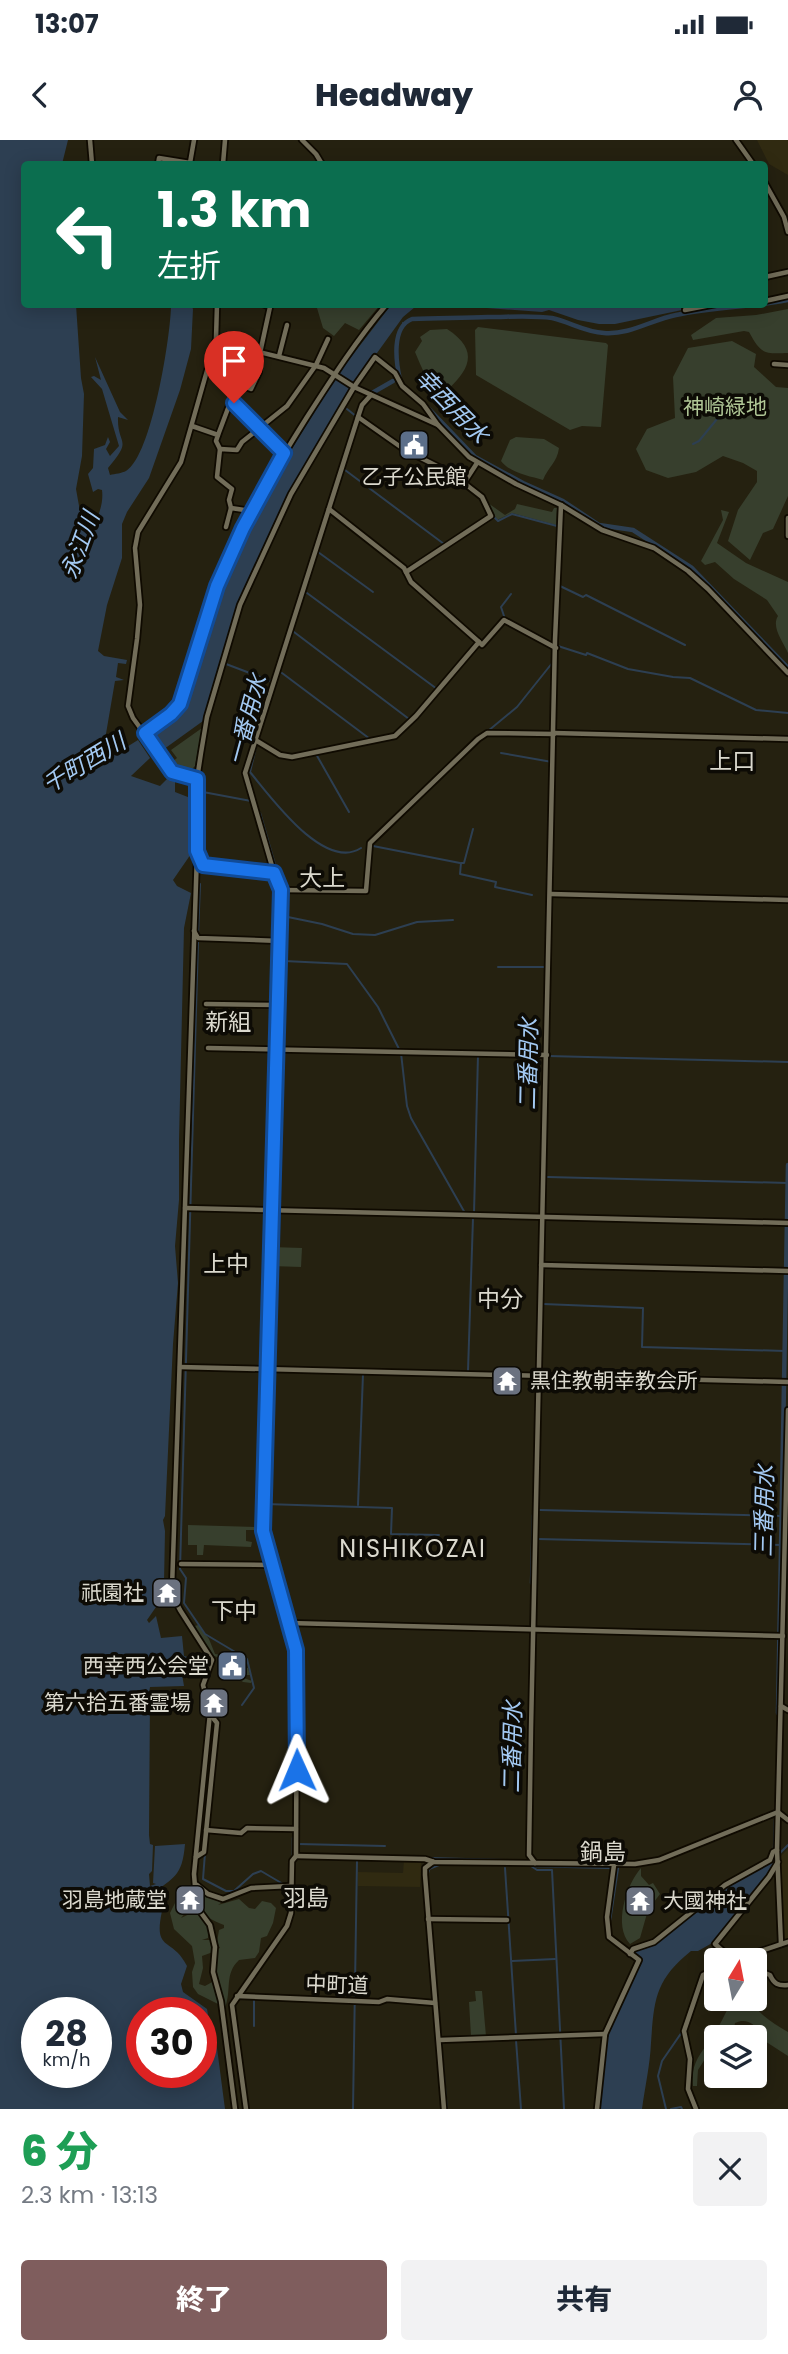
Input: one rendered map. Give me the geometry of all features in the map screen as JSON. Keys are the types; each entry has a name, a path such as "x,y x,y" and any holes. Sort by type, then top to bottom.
{"street":[{"path":"89,140 92,161"},
{"path":"190,161 194,140"},
{"path":"223,161 225,140"},
{"path":"302,140 320,161"},
{"path":"736,140 751,161"},
{"path":"158,161 159,158 178,161"},
{"path":"768,188 788,232"},
{"path":"768,276 788,272"},
{"path":"768,300 788,296"},
{"path":"197,779 172,772 133,718 128,706 140,605 135,548 138,532 181,462 216,339 216,308"},
{"path":"226,527 232,489 217,477 220,449 216,441 230,403 243,386 251,389 258,379 259,352 270,308"},
{"path":"145,733 180,704 217,586 251,511 284,453 361,335 384,308"},
{"path":"685,310 695,308"},
{"path":"279,356 287,325"},
{"path":"216,339 316,365 353,387 438,425"},
{"path":"220,449 237,450 242,442 287,406 316,365 328,339"},
{"path":"196,1857 204,1852 217,1723 210,1713 202,1685 212,1660 180,1610 175,1589 172,1588 184,1367 197,779 207,717 245,592 291,494 353,387 374,357 394,373 402,386 423,404 438,425 477,463 561,505 602,530 654,548 691,573 788,673"},
{"path":"774,364 788,365"},
{"path":"246,2109 232,2005 287,1926 290,1913 289,1886 292,1861 296,1856 297,1653 263,1531 280,888 246,777 358,417 362,405 371,395"},
{"path":"234,400 284,453"},
{"path":"358,417 405,450 464,481 482,497 491,516 406,572"},
{"path":"192,426 218,435"},
{"path":"464,481 477,463"},
{"path":"535,1863 529,1855 541,1216 561,505"},
{"path":"231,508 251,511"},
{"path":"329,509 404,568 411,582 482,645 505,620 556,648"},
{"path":"788,518 788,537"},
{"path":"256,743 280,755 292,757 395,736 416,716 479,642"},
{"path":"280,888 366,891 370,843 487,733 788,739"},
{"path":"197,854 203,865 274,873"},
{"path":"551,894 788,900"},
{"path":"193,930 198,938 279,941"},
{"path":"206,1004 277,1005"},
{"path":"208,1048 545,1055"},
{"path":"188,1208 787,1223"},
{"path":"541,1265 787,1272"},
{"path":"184,1367 785,1382"},
{"path":"781,1944 776,1813 788,1410"},
{"path":"181,1564 271,1565"},
{"path":"289,1623 783,1636"},
{"path":"781,1706 788,1710"},
{"path":"210,1713 194,1874 199,1910 210,1925 215,1947 213,1972 221,2001 235,2109"},
{"path":"296,1856 614,1867 659,1860 776,1813"},
{"path":"776,1813 788,1820"},
{"path":"207,1830 241,1833 247,1828 295,1829"},
{"path":"631,1952 654,1942 725,1885 777,1854"},
{"path":"720,1948 715,1944 769,1877 777,1854"},
{"path":"434,1862 425,1868 444,2109"},
{"path":"597,2109 605,2034 639,1961 609,1937 607,1917 614,1867"},
{"path":"196,1884 208,1894 223,1899 251,1888 289,1886"},
{"path":"428,1919 507,1920"},
{"path":"767,1949 788,1942"},
{"path":"767,1974 780,1986 788,1985"},
{"path":"695,2109 688,2089 690,2055 685,2024 704,1975"},
{"name":"中町道","path":"237,1996 435,2003"},
{"path":"440,2040 605,2034"}],"shaded area":[{"path":"757,140 788,140 788,175 768,161"},
{"path":"788,1849 786,1941 783,1940 779,1858"},
{"path":"404,1860 421,1861 420,1887 358,1886 358,1872 403,1873"}],"green space":[{"path":"317,308 377,308 359,330 345,323 334,336 323,328"},
{"path":"788,309 788,353 773,353 760,349 749,332 744,331 693,340 691,335 716,318"},
{"path":"478,327 606,343 608,345 601,427 582,426 570,430 476,375 475,330"},
{"path":"447,329 464,345 468,361 460,377 444,393 429,380 415,352 422,341 420,337 430,330"},
{"name":"神崎緑地","path":"732,341 756,354 754,367 776,387 788,388 788,496 773,529 763,533 750,560 728,541 738,510 757,482 757,471 723,456 696,472 668,478 646,470 636,449 647,429 675,418 673,377 688,348"},
{"path":"516,437 544,439 559,448 543,480 515,471 501,461 510,440"},
{"path":"488,503 505,515 515,509 517,504 552,512 557,508 556,525 512,513 497,520"},
{"path":"721,510 729,512 717,543 746,563 788,582 788,653 777,630 778,616 767,600 734,579 715,562 705,565 701,561 723,520"},
{"path":"202,728 195,766 188,773 176,768 172,762 177,758 171,750"},
{"path":"271,1247 302,1248 301,1267 271,1266"},
{"path":"188,1525 260,1527 260,1530 246,1530 246,1541 252,1542 251,1547 204,1545 203,1555 197,1555 197,1545 188,1545"},
{"path":"198,1625 209,1639 215,1654 229,1656 232,1651 246,1660 244,1667 248,1668 250,1675 245,1675 244,1678 252,1681 251,1683 243,1682 233,1674 237,1672 239,1664 211,1655 195,1626"},
{"path":"641,1868 641,1876 649,1885 653,1883 660,1894 648,1910 640,1938 630,1944 622,1927 622,1917 626,1895"},
{"path":"193,1887 193,1891 187,1894 187,1901 195,1902 198,1908 187,1911 181,1918 198,1910 209,1926 208,1938 202,1940 212,1940 213,1952 202,1956 203,1968 199,1984 205,1986 214,1981 220,2005 217,2004 217,1997 204,1997 193,1987 192,1972 195,1963 192,1946 174,1929 170,1913 182,1889"},
{"path":"199,1889 221,1903 218,1905 239,1899 249,1908 255,1909 262,1901 271,1903 276,1908 273,1923 267,1936 261,1938 259,1952 255,1958 239,1960 234,1965 225,2008 214,1965 215,1950 220,1948 217,1942 219,1930 224,1928 224,1925 202,1911 198,1901"},
{"path":"475,1991 482,1991 486,2036 471,2036 469,2002 476,2001"},
{"path":"727,2011 760,2011 788,2032 788,2056 767,2042 767,2025 739,2021 735,2025 720,2025"},
{"path":"704,2049 704,2061 698,2070 697,2086 693,2086 693,2072"}],"water":[{"path":"0,140 68,140 63,161 21,161 21,308 76,308 84,394 82,456 76,489 83,528 90,533 102,501 102,490 93,492 88,474 93,468 94,449 105,445 108,437 110,442 106,449 110,456 119,446 102,389 91,377 101,380 95,357 120,412 128,420 118,417 122,446 108,468 110,475 126,471 135,461 144,443 164,366 171,308 193,309 191,349 180,390 149,478 122,524 122,558 107,605 98,651 104,656 127,660 126,664 118,663 116,677 124,680 115,681 101,763 138,740 150,758 131,776 160,786 168,778 175,781 175,792 193,799 193,851 173,880 177,886 191,893 184,928 179,1200 175,1246 178,1283 163,1520 164,1583 154,1600 156,1607 147,1620 149,1623 156,1616 161,1638 182,1636 184,1656 188,1657 182,1674 184,1686 150,1687 149,1693 159,1692 159,1696 144,1698 145,1702 150,1698 149,1835 150,1844 153,1845 150,1886 156,1884 153,1883 155,1846 185,1844 179,1870 171,1880 150,1896 162,1911 162,1939 176,1951 187,1966 181,1984 183,1992 190,1997 126,1997 126,2088 217,2088 217,2048 225,2109 0,2109"},
{"path":"389,308 414,308 403,317 351,389 285,501 237,606 203,721 153,757 140,739 172,717 182,704 215,601 248,524 338,374"},
{"path":"488,308 692,308 615,324 578,320 549,310 542,312"},
{"path":"776,1852 777,1860 768,1876 714,1942 698,1951 691,1951 663,1982 653,2015 650,2060 642,2109 599,2109 607,2037 640,1960 633,1954 634,1951 657,1942 725,1887 771,1860"}],"waterway":[{"name":"幸西用水","path":"768,303 788,300"},
{"name":"幸西用水","path":"400,380 397,364 398,337 405,323 412,319 544,317 590,331 614,333 632,330 676,315 723,308"},
{"name":"一番用水","path":"372,393 393,381"},
{"name":"幸西用水","path":"428,408 475,457 563,501 599,525 633,530 692,568 788,668"},
{"path":"347,409 357,417"},
{"path":"693,444 699,441 717,419 749,409"},
{"path":"345,470 444,544"},
{"path":"492,515 498,521 512,514 557,526"},
{"path":"318,552 373,592"},
{"path":"560,586 583,597 586,595 685,645"},
{"path":"307,593 437,689"},
{"path":"505,619 501,607 511,594"},
{"path":"294,632 409,719"},
{"path":"558,646 586,655 587,653 628,669 690,678 756,710 788,713"},
{"path":"488,731 517,707 553,662"},
{"path":"226,664 271,681"},
{"path":"282,673 370,739"},
{"path":"401,734 409,725"},
{"path":"347,748 393,739"},
{"path":"256,747 250,772 299,828 331,850 346,853 361,848"},
{"path":"501,753 552,762"},
{"path":"316,754 349,812"},
{"path":"201,857 203,792 251,801"},
{"name":"一番用水","path":"259,814 279,883"},
{"path":"473,829 460,874 496,882 495,887 532,895"},
{"path":"373,846 460,863"},
{"path":"198,935 200,884"},
{"path":"283,916 353,934 375,935 417,922 453,920"},
{"path":"198,941 180,1569 186,1578 184,1603 205,1634 247,1659 254,1688 242,1705"},
{"path":"284,961 347,964 378,1007 400,1051"},
{"path":"498,967 546,967"},
{"path":"401,1053 407,1106 411,1118 465,1213"},
{"path":"474,1213 478,1055"},
{"path":"548,1056 788,1062"},
{"name":"三番用水","path":"778,1713 788,1165"},
{"path":"548,1177 788,1183"},
{"path":"468,1371 473,1218"},
{"path":"543,1304 643,1308 642,1347 785,1351"},
{"name":"一番用水","path":"262,1533 266,1353"},
{"path":"358,1505 363,1374"},
{"path":"265,1504 392,1508 391,1534 439,1535"},
{"path":"540,1510 782,1516"},
{"name":"二番用水","path":"532,1583 534,1515"},
{"path":"538,1539 782,1545"},
{"path":"218,1736 219,1727"},
{"name":"三番用水","path":"775,1850 776,1820"},
{"name":"一番用水","path":"294,1838 294,1855"},
{"path":"298,1844 385,1846"},
{"path":"779,1854 788,1845"},
{"path":"205,1853 203,1879 226,1891 234,1891 253,1874 261,1871 283,1884"},
{"path":"289,1904 290,1861 294,1853"},
{"path":"296,1858 357,1860 353,2109"},
{"path":"429,1858 504,1860"},
{"path":"427,1878 429,1869 439,1865"},
{"name":"二番用水","path":"535,1865 617,1867 609,1920"},
{"path":"531,1866 537,1870 552,1870 564,2109"},
{"path":"505,1868 516,2035"},
{"path":"512,1961 555,1959"},
{"path":"435,1974 447,2109"},
{"path":"230,2007 239,1991"},
{"path":"254,1999 254,2026"},
{"path":"666,2109 658,2076 662,2061 682,2032"},
{"path":"516,2040 521,2109"},
{"path":"671,2109 682,2109"}],"place":[{"name":"乙子公民館","path":"414,445"},
{"name":"黒住教朝幸教会所","path":"507,1381"},
{"name":"祇園社","path":"167,1593"},
{"name":"西幸西公会堂","path":"232,1666"},
{"name":"第六拾五番霊場","path":"214,1703"},
{"name":"羽島地蔵堂","path":"190,1900"},
{"name":"大國神社","path":"640,1901"}],"district":[{"name":"上口","path":"732,761"},
{"name":"大上","path":"322,878"},
{"name":"新組","path":"228,1022"},
{"name":"上中","path":"226,1264"},
{"name":"中分","path":"500,1299"},
{"name":"NISHIKOZAI","path":"413,1549"},
{"name":"下中","path":"234,1611"},
{"name":"鍋島","path":"603,1852"},
{"name":"羽島","path":"306,1898"}],"route":[{"path":"234,403 284,453 243,528 217,586 180,704 145,733 172,772 197,779 197,854 203,865 274,873 281,890 263,1531 296,1650 297,1770"}],"water label":[{"name":"永江川","path":"80,545"},
{"name":"千町西川","path":"84,763"}]}
